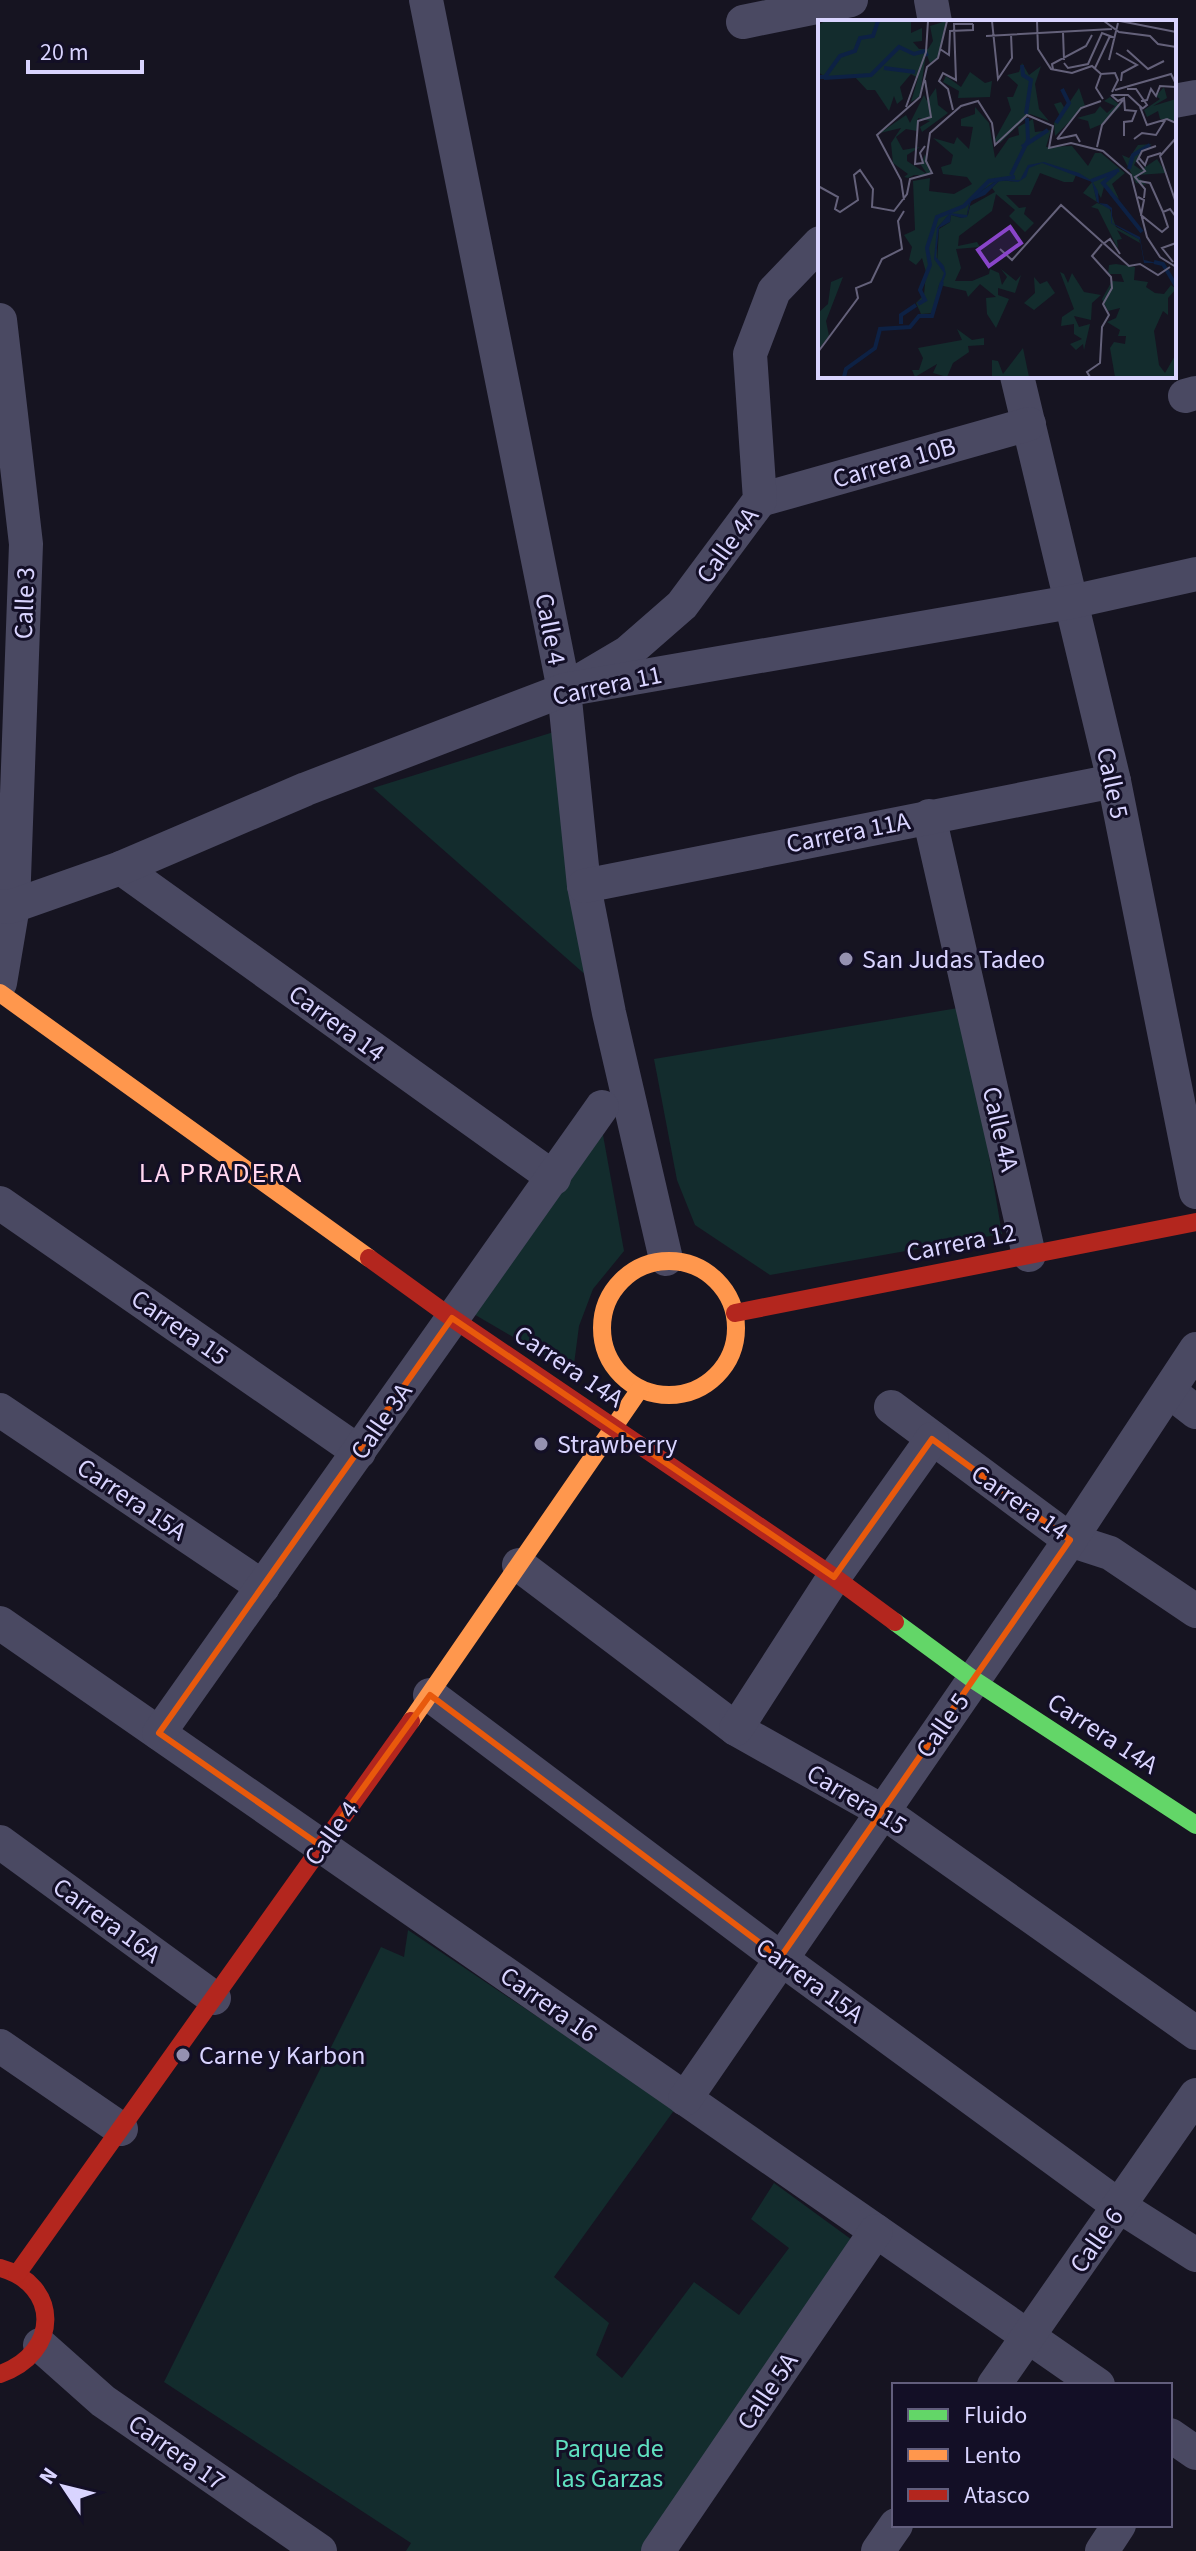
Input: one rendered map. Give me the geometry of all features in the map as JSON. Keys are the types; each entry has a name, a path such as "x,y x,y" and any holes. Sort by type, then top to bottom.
{"main road":[{"name":"Carrera 14A","path":"0,993 452,1318 834,1577 974,1680 1196,1825"},
{"name":"Carrera 12","path":"735,1313 1196,1222"},
{"path":"666,1259 690,1262 711,1274 726,1291 735,1313 736,1338 727,1361 711,1380 689,1393 664,1396 640,1389 616,1371 603,1344 603,1314 615,1287 637,1267 666,1259"},
{"name":"Calle 4","path":"9,2271 121,2129 430,1695 640,1389"},
{"path":"0,2374 15,2370 28,2361 40,2345 46,2325 43,2305 33,2286 9,2271"}],"street":[{"name":"Calle 4","path":"426,0 564,690 584,886 609,1013 666,1259"},
{"path":"743,22 851,0"},
{"path":"931,0 935,20"},
{"path":"1176,101 1196,97"},
{"name":"Calle 4A","path":"564,690 627,653 682,605 760,500 750,354 774,291 818,245"},
{"name":"Calle 3","path":"0,983 7,907 26,544 1,329"},
{"name":"Calle 5","path":"1018,378 1114,781 1196,1192"},
{"name":"Carrera 10B","path":"760,500 1029,424"},
{"name":"Carrera 11","path":"7,907 121,868 306,789 564,690 1071,602 1196,574"},
{"name":"Carrera 11A","path":"584,886 1114,781"},
{"name":"Calle 4A","path":"929,816 1029,1255"},
{"name":"Carrera 14","path":"121,868 554,1178"},
{"name":"Calle 3A","path":"159,1733 602,1107"},
{"name":"Carrera 15","path":"0,1203 359,1452"},
{"name":"Calle 5","path":"685,2099 1070,1540 1196,1349"},
{"path":"1169,1391 1196,1412"},
{"name":"Carrera 14","path":"891,1407 1070,1540 1110,1553 1196,1611"},
{"name":"Carrera 15A","path":"0,1410 263,1587"},
{"path":"736,1729 834,1577 932,1439"},
{"name":"Carrera 15","path":"519,1565 736,1729 882,1811 1196,2033"},
{"name":"Carrera 16","path":"0,1623 1095,2383"},
{"name":"Carrera 15A","path":"430,1695 780,1958 1119,2206 1196,2255"},
{"name":"Carrera 16A","path":"0,1842 214,1998"},
{"path":"0,2046 121,2129"},
{"name":"Calle 6","path":"995,2383 1196,2095"},
{"name":"Calle 5A","path":"658,2551 876,2231"},
{"name":"Carrera 17","path":"40,2345 103,2401 320,2551"},
{"path":"878,2551 895,2527"},
{"path":"1102,2551 1118,2527"}],"highlighted area":[{"path":"452,1318 834,1577 932,1439 1070,1540 780,1958 430,1695 321,1846 159,1733"}],"green space":[{"path":"560,730 588,977 373,788"},
{"path":"964,1007 1002,1234 770,1275 695,1225 677,1180 654,1059"},
{"path":"601,1124 624,1251 593,1289 579,1326 573,1372 472,1313"},
{"name":"Parque de las Garzas","path":"408,1930 675,2109 554,2277 609,2323 596,2355 622,2378 694,2282 739,2315 789,2248 751,2219 774,2183 859,2245 652,2551 406,2551 411,2543 164,2382 381,1947 404,1957"}],"traffic: fast":[{"path":"895,1622 974,1680 1196,1825"}],"traffic: slow":[{"path":"0,993 369,1258"},
{"path":"669,1261 695,1266 716,1281 731,1302 736,1328 731,1354 716,1375 695,1390 669,1395 643,1390 622,1375 607,1354 602,1328 607,1302 622,1281 643,1266 669,1261"},
{"path":"411,1721 640,1389"}],"traffic: jam":[{"path":"735,1313 1196,1222"},
{"path":"369,1258 895,1622"},
{"path":"17,2274 411,1721"},
{"path":"0,2268 20,2276 34,2288 42,2303 45,2319 43,2335 34,2351 20,2364 0,2374"}],"place":[{"name":"San Judas Tadeo","path":"846,959"},
{"name":"Strawberry","path":"541,1444"},
{"name":"Carne y Karbon","path":"183,2055"}],"district":[{"name":"LA PRADERA","path":"221,1172"}]}
